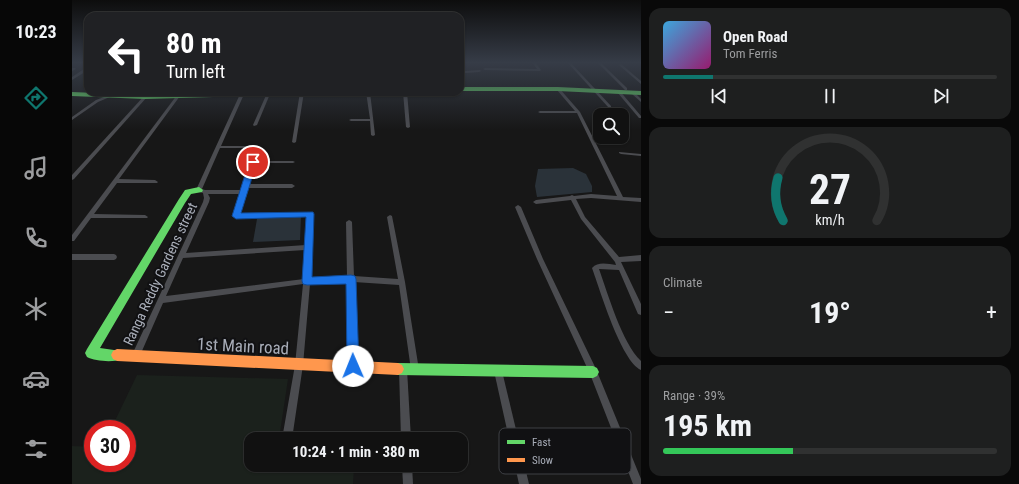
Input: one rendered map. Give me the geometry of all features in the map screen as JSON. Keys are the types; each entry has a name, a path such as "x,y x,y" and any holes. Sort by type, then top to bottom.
{"main road":[{"path":"464,88 593,88 632,92"},
{"path":"464,88 593,88"},
{"path":"72,89 84,90"},
{"path":"72,94 84,94"},
{"path":"135,96 178,96"},
{"name":"1st Main road","path":"202,191 188,192 91,353 135,357 415,370 593,372"}],"street":[{"path":"590,85 610,107"},
{"path":"624,85 641,101"},
{"path":"558,89 578,112 621,198"},
{"path":"632,92 640,117"},
{"path":"72,119 97,101 109,96"},
{"path":"72,240 178,96"},
{"name":"Ranga Reddy Gardens street","path":"135,357 206,202 207,198 202,191 219,147 242,96"},
{"path":"255,125 267,96"},
{"path":"294,142 301,96"},
{"path":"369,96 373,135"},
{"path":"405,96 408,127"},
{"path":"72,178 145,97"},
{"path":"540,112 578,112"},
{"path":"351,120 372,120"},
{"path":"219,147 258,147 236,216 310,214 307,281 299,365 288,432"},
{"path":"621,153 641,155"},
{"path":"253,162 293,162"},
{"path":"116,181 155,182"},
{"path":"202,191 292,186"},
{"path":"536,202 572,197 595,196 641,200"},
{"path":"572,197 583,218 617,260 641,312"},
{"path":"518,207 540,259 593,372 616,428"},
{"path":"90,216 145,217"},
{"path":"390,217 402,282 415,370"},
{"path":"349,222 353,366"},
{"path":"182,256 308,247"},
{"path":"72,257 114,257"},
{"path":"617,260 641,258"},
{"path":"621,268 598,266 595,268 618,328 632,357 641,366"},
{"path":"161,300 307,281 351,279 402,282"},
{"path":"403,369 406,432"},
{"path":"498,371 511,428"},
{"path":"631,467 638,484"},
{"path":"407,472 408,484"},
{"path":"522,474 524,484"}],"shaded area":[{"path":"573,168 586,174 592,186 592,192 537,197 535,186 538,169"},
{"path":"301,216 300,240 253,242 257,219"},
{"path":"137,375 288,379 280,432 244,432 244,472 354,472 353,484 72,484 72,446 84,447 84,472 136,472 136,420 115,420"}],"traffic: fast":[{"path":"464,89 558,89 641,93"},
{"path":"72,94 84,94"},
{"path":"121,96 179,96"},
{"path":"117,355 91,353 182,201 188,192 199,190"},
{"path":"398,369 593,372"}],"traffic: slow":[{"path":"117,355 398,369"}],"route":[{"path":"253,162 236,216 310,214 307,281 351,279 353,366"}]}
